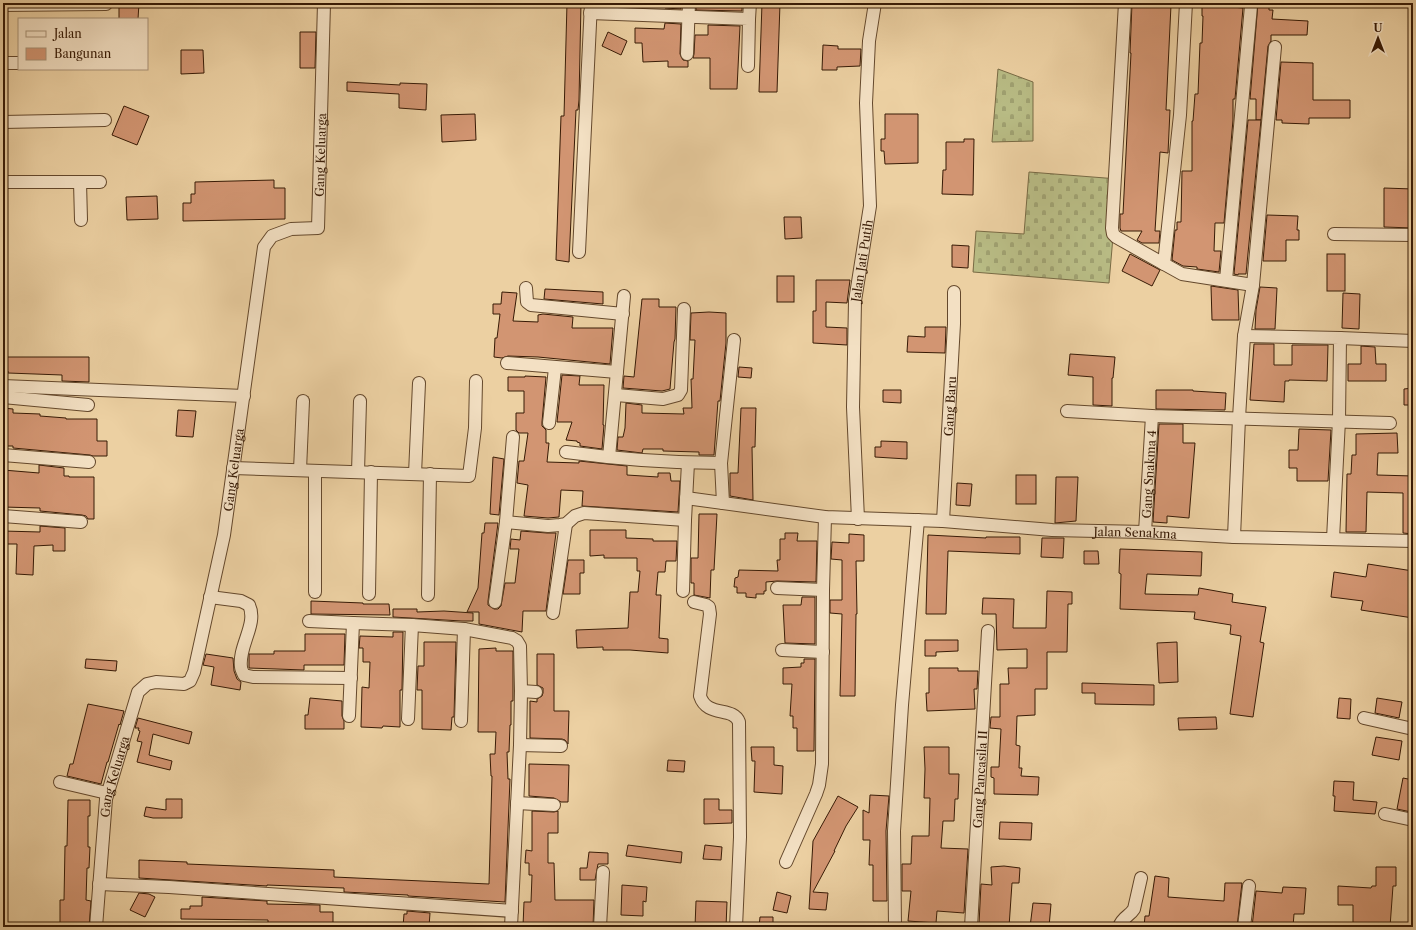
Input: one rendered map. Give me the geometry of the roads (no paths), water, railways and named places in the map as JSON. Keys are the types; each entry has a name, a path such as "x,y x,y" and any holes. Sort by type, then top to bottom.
{"street":[{"name":"Gang Keluarga","path":"96,927 107,793 138,692 147,684 156,682 184,684 190,681 194,672 224,535 264,247 272,236 291,229 318,228 324,3"},
{"path":"687,54 689,3"},
{"path":"748,66 750,3"},
{"name":"Jalan Jati Putih","path":"858,519 853,407 855,301 870,206 866,103 869,41 875,3"},
{"path":"1125,3 1112,228 1113,234 1116,238 1182,274 1253,285"},
{"path":"1164,264 1180,115 1186,3"},
{"path":"1226,280 1251,6 1249,3"},
{"path":"3,5 106,4"},
{"path":"579,252 591,8 689,17 749,19"},
{"path":"1234,537 1244,336 1253,285 1275,48"},
{"path":"3,63 18,63"},
{"path":"3,122 104,120"},
{"path":"3,182 100,182"},
{"path":"80,182 81,220"},
{"path":"1334,234 1413,235"},
{"path":"526,288 527,302 531,305 623,314"},
{"name":"Gang Baru","path":"943,521 954,324 954,292"},
{"path":"610,457 624,296"},
{"path":"616,396 663,399 678,395 681,390 684,309"},
{"path":"1244,336 1413,341"},
{"path":"1333,539 1339,420 1340,338"},
{"path":"723,503 722,463 734,340"},
{"path":"507,363 618,372"},
{"path":"549,423 555,368"},
{"path":"233,468 469,476 475,428 476,381"},
{"path":"415,474 419,384"},
{"path":"3,386 244,396"},
{"path":"3,397 88,405"},
{"path":"300,470 303,401"},
{"path":"358,472 360,401"},
{"path":"1067,411 1152,416 1390,422"},
{"name":"Gang Snakma 4","path":"1145,532 1152,416"},
{"path":"495,602 506,522 513,437"},
{"path":"566,452 635,460 722,463"},
{"path":"3,455 89,462"},
{"path":"683,591 688,463"},
{"path":"315,470 315,592"},
{"path":"369,594 371,472"},
{"path":"428,595 430,474"},
{"name":"Jalan Senakma","path":"686,498 825,517 858,519 943,521 1052,530 1145,532 1234,537 1413,541"},
{"path":"506,522 548,526 566,524 575,516 584,513 685,520"},
{"path":"3,516 81,522"},
{"path":"786,862 819,785 822,764 825,517"},
{"path":"895,927 894,823 902,705 918,520"},
{"path":"554,613 566,524"},
{"path":"777,588 823,590"},
{"path":"210,597 241,601 249,605 252,612 241,656 241,667 244,675 254,677 351,678"},
{"path":"694,602 709,607 710,614 700,696 702,703 707,707 732,715 737,718 739,722 740,837 736,927"},
{"path":"310,621 412,625 464,629 512,638 517,641 520,646 520,745 511,927"},
{"path":"349,716 353,623"},
{"path":"408,719 412,625"},
{"path":"461,721 464,629"},
{"name":"Gang Pancasila II","path":"971,927 988,631"},
{"path":"782,650 823,652"},
{"path":"521,691 536,692"},
{"path":"1364,718 1413,729"},
{"path":"520,745 562,746"},
{"path":"60,782 107,793"},
{"path":"516,803 554,806"},
{"path":"1385,814 1413,820"},
{"path":"600,927 603,872"},
{"path":"1119,927 1124,917 1134,909 1141,878"},
{"path":"99,884 512,911"},
{"path":"1244,927 1249,886"}]}
